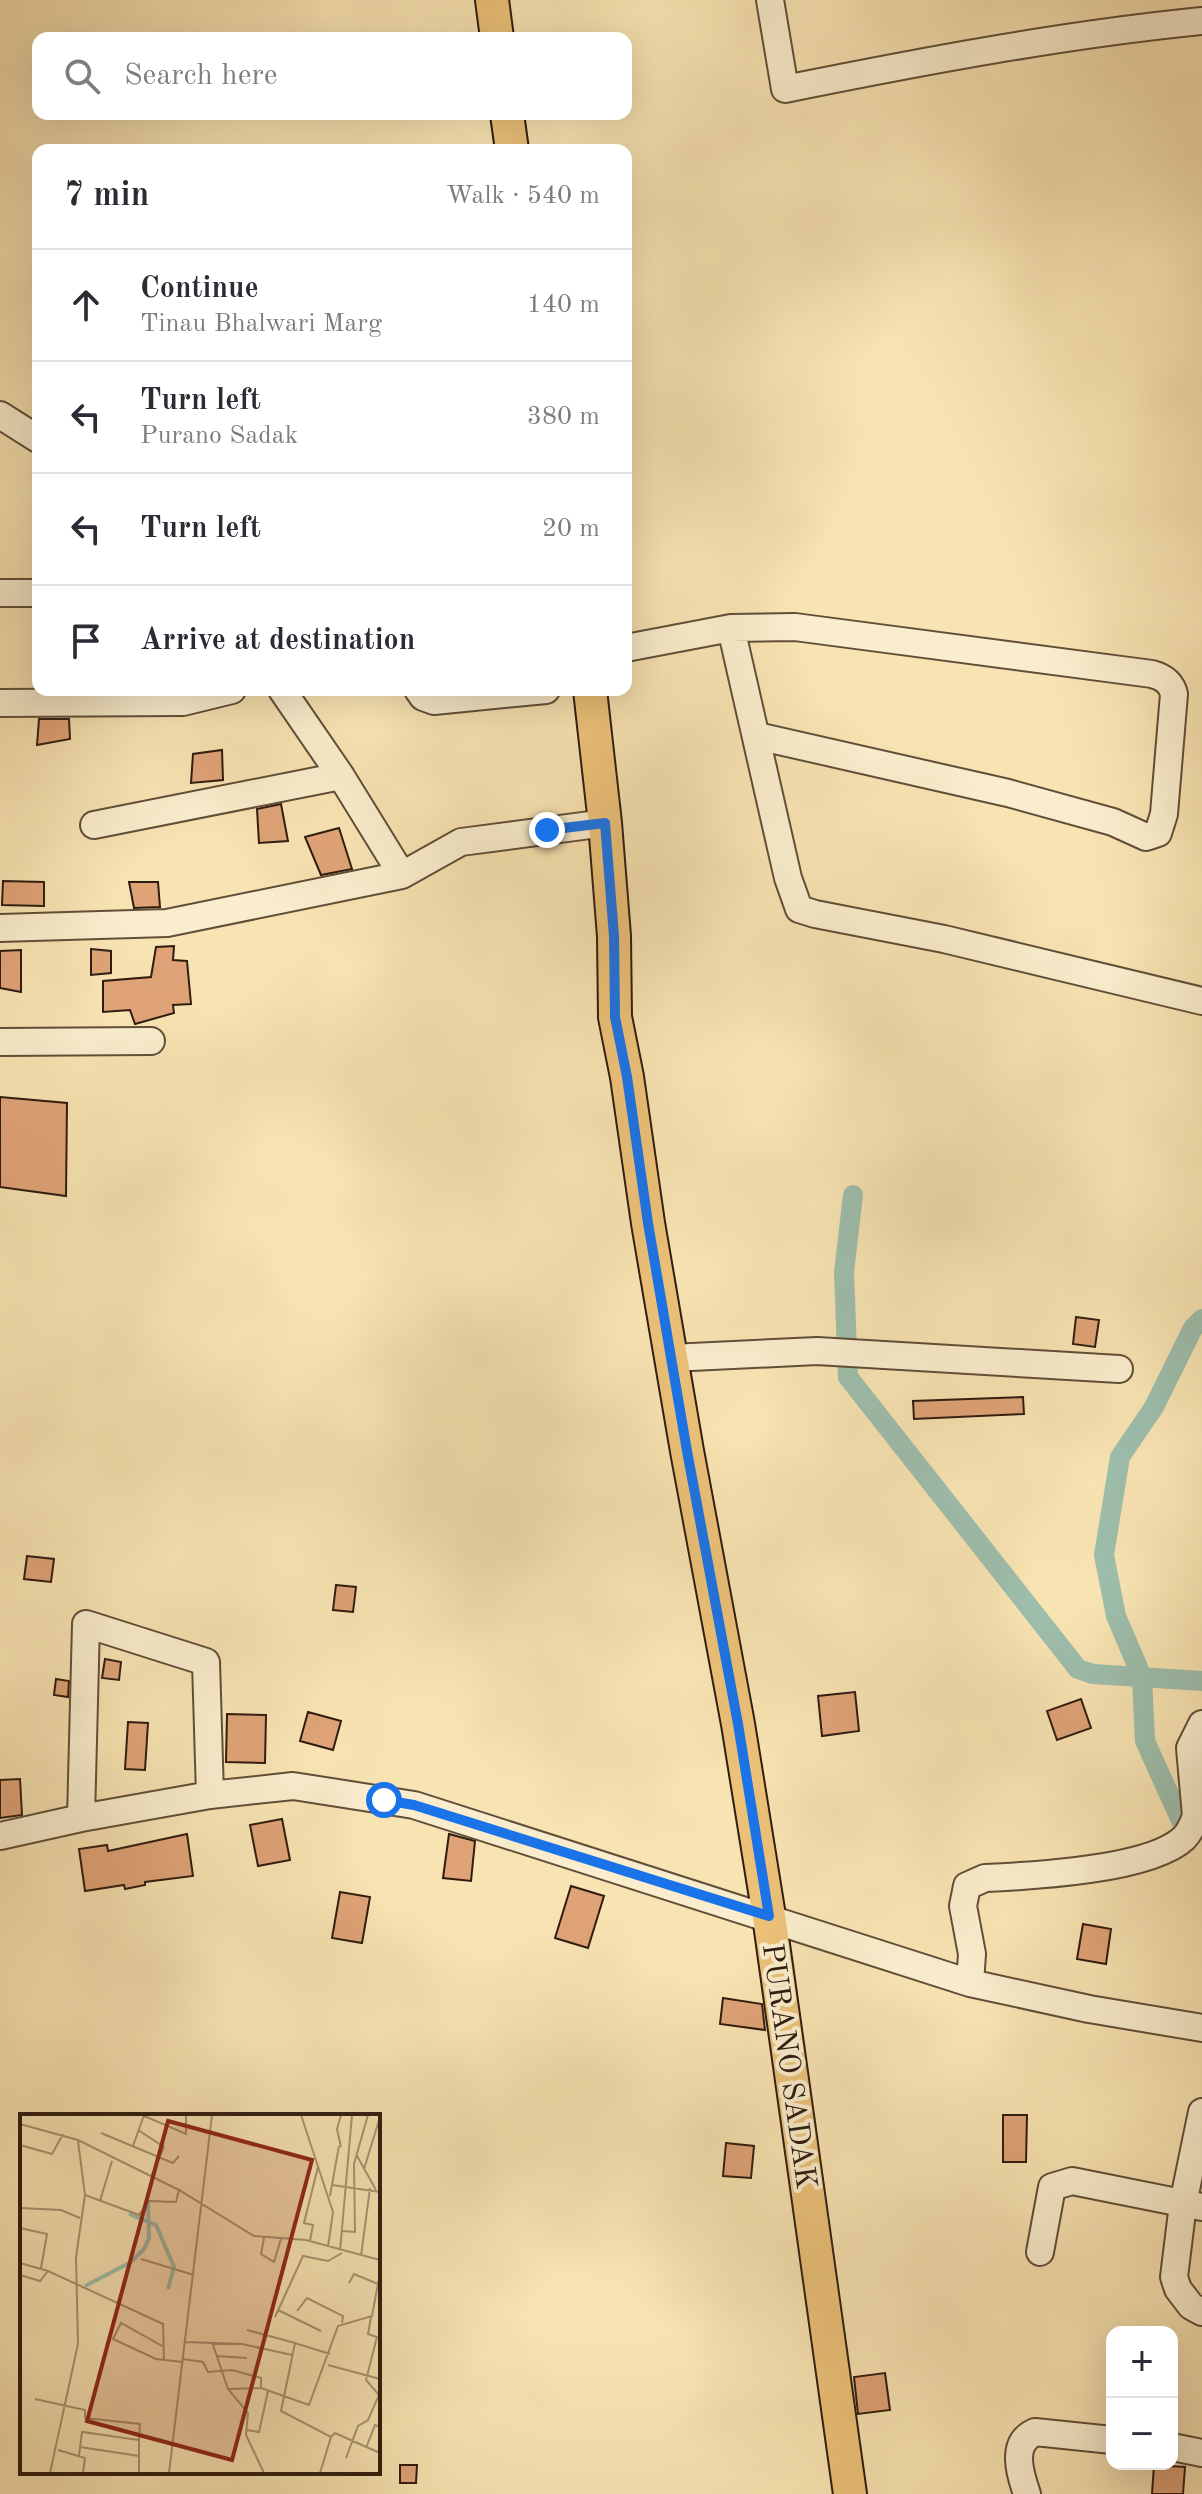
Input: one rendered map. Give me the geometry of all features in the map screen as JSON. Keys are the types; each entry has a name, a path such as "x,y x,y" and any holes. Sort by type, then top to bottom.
{"main road":[{"path":"492,0 496,32"},
{"path":"508,120 511,144"},
{"name":"PURANO SADAK","path":"591,696 614,936 615,1017 769,1916 850,2494"}],"street":[{"path":"770,0 785,89 914,63 1108,31 1202,21"},
{"path":"0,415 32,435"},
{"path":"0,593 32,593"},
{"path":"632,647 731,628 795,627 1152,674 1162,677 1172,687 1174,694 1167,749 1164,814 1158,833 1146,837 1113,822 1008,793 757,736"},
{"path":"731,628 788,878 799,909 944,939 1202,1001"},
{"path":"0,703 183,702 208,696"},
{"path":"286,696 341,776 402,875"},
{"path":"422,696 434,701 485,696"},
{"path":"94,825 341,776"},
{"path":"0,928 167,923 402,875 461,842 605,823"},
{"path":"0,1042 151,1041"},
{"path":"671,1358 817,1351 1119,1369"},
{"path":"81,1818 86,1624 206,1662 210,1795"},
{"path":"970,1983 972,1954 963,1906 967,1886 985,1878 1103,1868 1153,1853 1183,1839 1196,1816 1190,1748 1202,1724"},
{"path":"0,1836 210,1795 293,1786 414,1805 769,1916 970,1983 1089,2009 1202,2028"},
{"path":"1202,2112 1192,2206 1174,2277 1184,2298 1202,2312"},
{"path":"1040,2252 1052,2187 1072,2181 1192,2206"},
{"path":"1027,2494 1020,2473 1020,2446 1025,2436 1035,2432 1106,2439"},
{"path":"1178,2448 1202,2453"}],"building":[{"path":"39,719 69,719 70,739 37,745"},
{"path":"222,750 223,780 191,783 193,754"},
{"path":"281,804 288,841 259,843 257,809"},
{"path":"339,828 352,869 321,875 305,837"},
{"path":"3,881 44,882 44,906 2,905"},
{"path":"129,882 158,882 160,907 134,908"},
{"path":"174,946 173,960 187,961 191,1004 173,1005 174,1013 135,1024 130,1010 103,1012 103,981 151,977 156,947"},
{"path":"91,949 111,951 111,973 91,975"},
{"path":"21,950 21,992 0,988 0,951"},
{"path":"0,1097 67,1103 66,1196 0,1187"},
{"path":"1076,1317 1099,1320 1095,1347 1073,1344"},
{"path":"1023,1397 1024,1414 914,1419 913,1401"},
{"path":"27,1556 54,1559 51,1582 24,1579"},
{"path":"336,1585 356,1587 353,1612 333,1610"},
{"path":"105,1659 121,1662 119,1680 102,1678"},
{"path":"56,1679 69,1681 68,1697 54,1695"},
{"path":"855,1692 859,1731 822,1736 818,1696"},
{"path":"1081,1699 1091,1728 1057,1740 1047,1711"},
{"path":"308,1712 341,1721 333,1750 300,1741"},
{"path":"227,1714 266,1715 265,1763 226,1762"},
{"path":"128,1722 148,1723 145,1770 125,1769"},
{"path":"20,1779 22,1815 0,1818 0,1780"},
{"path":"282,1819 290,1860 258,1866 250,1825"},
{"path":"187,1834 193,1876 145,1882 145,1885 125,1889 124,1885 85,1891 79,1849 107,1845 108,1851"},
{"path":"449,1834 475,1841 471,1881 443,1878"},
{"path":"571,1886 604,1896 588,1948 555,1938"},
{"path":"340,1892 370,1897 362,1943 332,1938"},
{"path":"1083,1924 1111,1929 1106,1964 1077,1959"},
{"path":"723,1998 762,2004 765,2030 720,2024"},
{"path":"1003,2115 1027,2115 1026,2162 1003,2162"},
{"path":"726,2143 754,2146 751,2178 723,2176"},
{"path":"885,2373 890,2410 858,2414 854,2377"},
{"path":"400,2465 417,2465 416,2483 400,2483"},
{"path":"1185,2467 1183,2494 1152,2494 1154,2470"}],"waterway":[{"path":"853,1195 844,1272 848,1377 1078,1669 1093,1674 1202,1681"},
{"path":"1183,1825 1145,1741 1142,1677 1116,1616 1104,1555 1120,1457 1154,1407 1193,1328 1202,1319"}],"route":[{"path":"384,1800 414,1805 769,1916 615,1017 614,936 605,823 547,830"}]}
